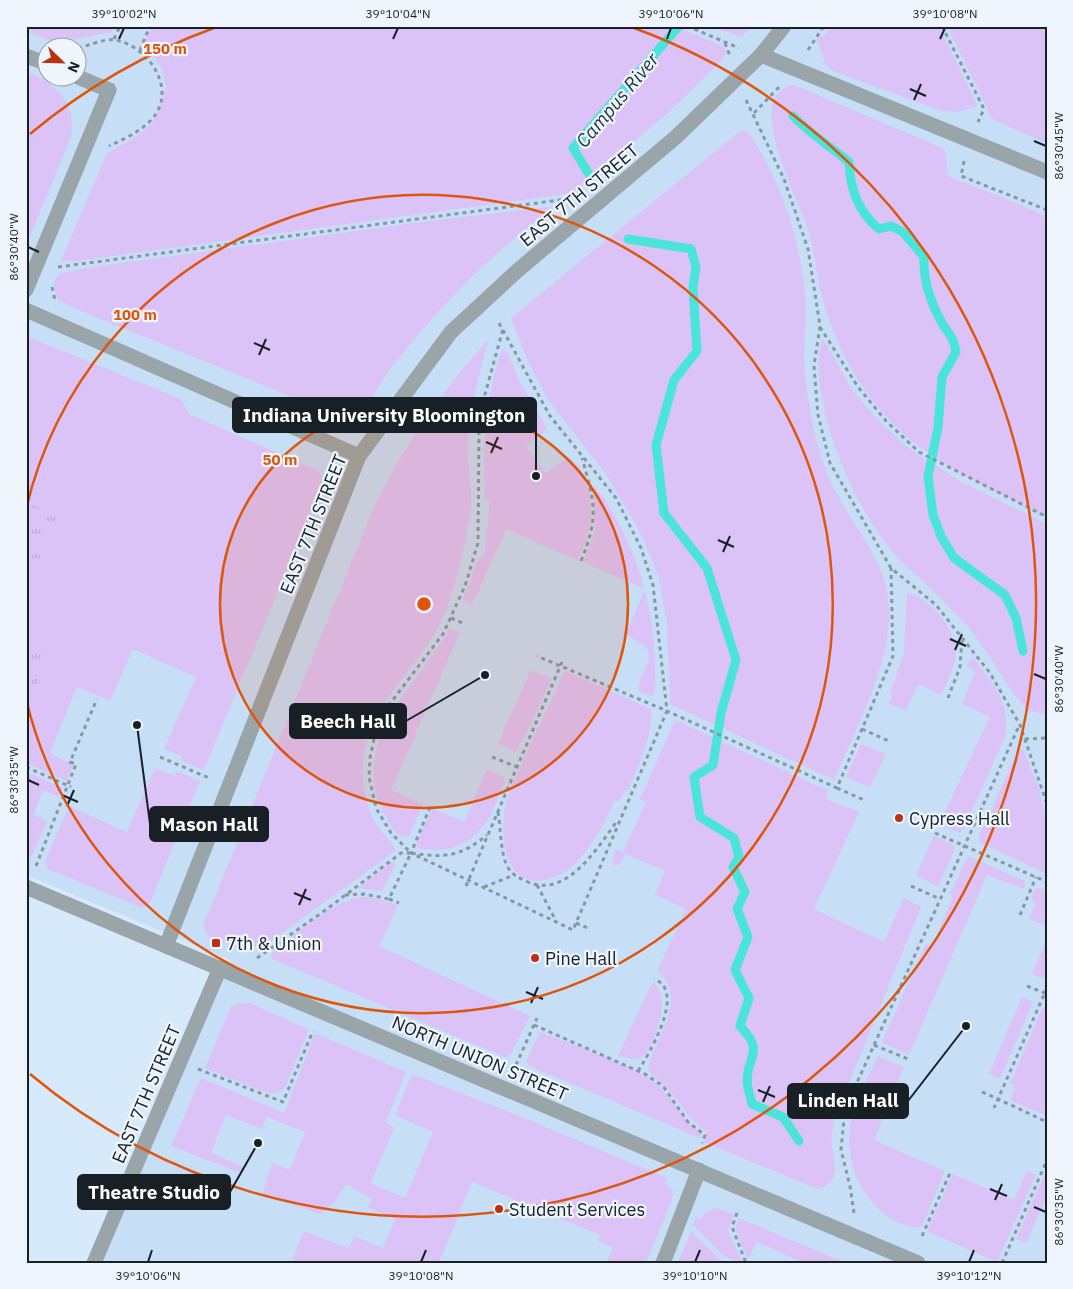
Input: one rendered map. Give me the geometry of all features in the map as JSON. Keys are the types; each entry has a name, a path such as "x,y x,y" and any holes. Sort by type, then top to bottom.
{"street":[{"name":"EAST 7TH STREET","path":"166,946 359,456 451,332 516,271 676,137 761,55 784,26"},
{"path":"761,55 1047,172"},
{"path":"26,56 38,60"},
{"path":"26,290 109,90 88,81"},
{"path":"26,310 359,456"},
{"name":"NORTH UNION STREET","path":"26,887 918,1263"},
{"name":"EAST 7TH STREET","path":"94,1263 220,968"},
{"path":"663,1263 699,1170"}],"path":[{"path":"114,40 120,26"},
{"path":"140,50 150,26"},
{"path":"687,26 744,50 732,60 725,43"},
{"path":"942,26 984,109"},
{"path":"88,46 114,40 140,50 155,68 163,95 153,118 132,135 108,146"},
{"path":"738,78 749,108 754,113 784,179 808,250 820,326 814,366 817,405 830,462 891,568 936,605 990,673 1020,726 1047,804"},
{"path":"35,270 573,198"},
{"path":"54,274 60,259"},
{"path":"51,282 56,306"},
{"path":"499,323 550,416 616,498 641,548 653,585 666,711 571,934"},
{"path":"820,326 858,387 886,421 919,452 1047,517"},
{"path":"504,329 484,398 479,431 478,543 465,586 443,634 389,705 374,739 369,777 376,808 391,833 411,853 573,930"},
{"path":"333,419 342,423 355,424 363,419"},
{"path":"581,454 592,492 594,520 591,535 581,561"},
{"path":"837,788 893,656 891,568"},
{"path":"451,618 464,624"},
{"path":"948,698 960,668 962,637"},
{"path":"537,656 561,664 864,800"},
{"path":"466,886 561,664"},
{"path":"36,866 76,764 70,762 97,699"},
{"path":"860,1238 841,1150 845,1109 963,846 1020,726"},
{"path":"862,729 891,742"},
{"path":"1025,739 1047,738"},
{"path":"160,757 210,778"},
{"path":"492,757 517,767"},
{"path":"26,767 71,787"},
{"path":"389,899 430,807"},
{"path":"498,810 506,858 514,875 546,886 564,880 587,860 620,817"},
{"path":"935,833 1047,882"},
{"path":"257,958 328,909 345,894 401,853 438,857 455,855 471,848 488,834"},
{"path":"484,887 514,875"},
{"path":"1020,915 1036,877"},
{"path":"536,884 557,922"},
{"path":"911,886 940,899"},
{"path":"345,894 364,894 389,899 398,903"},
{"path":"576,923 588,928"},
{"path":"638,1071 654,1044 665,1019 667,999 663,986 654,979"},
{"path":"1027,986 1046,994"},
{"path":"994,1108 1046,994 1047,988"},
{"path":"198,1068 283,1102 321,1011"},
{"path":"516,1066 536,1018"},
{"path":"534,1025 638,1071 663,1086 688,1122 705,1135 702,1143"},
{"path":"874,1045 908,1059"},
{"path":"982,1092 1047,1122"},
{"path":"1002,1263 1047,1160"},
{"path":"922,1236 950,1173"},
{"path":"737,1213 732,1227 746,1263"}],"shaded area":[{"path":"26,26 1047,26 1047,1263 102,1263 231,960 26,875"}],"green space":[{"path":"26,26 115,26 112,32 81,38 43,38 26,31"},
{"path":"152,26 673,26 723,46 726,52 724,58 669,112 573,193 77,261 61,261 107,153 131,140 152,124 161,105 166,86 162,69 144,44"},
{"path":"710,26 751,26 742,37"},
{"path":"828,26 939,26 978,106 956,112 939,110 833,71 826,65 816,39 826,35"},
{"path":"947,26 1047,26 1047,143 993,120"},
{"path":"31,73 38,76 38,88 54,88 57,91 68,106 72,126 71,137 26,246 26,80"},
{"path":"794,85 945,149 948,176 1047,216 1047,518 959,472 918,445 882,412 852,371 831,325 821,292 807,226 785,171 772,126 772,106 779,92"},
{"path":"740,131 748,132 770,168 787,209 798,251 805,294 804,358 806,383 819,450 830,481 880,569 886,588 889,608 885,651 878,673 834,780 670,704 667,622 658,575 641,534 606,474 549,401 529,364 511,318"},
{"path":"557,206 512,240 470,278 413,341 367,403 353,416 346,419 71,307 58,299 54,284 60,273 92,267 429,221"},
{"path":"26,336 181,399 189,414 319,471 323,482 204,770 180,760 182,756 164,749 196,677 133,649 110,701 77,687 50,753 73,765 67,781 26,763 26,712 53,650 26,639"},
{"path":"489,339 472,405 468,447 470,509 465,541 452,593 442,620 432,639 384,705 374,723 367,743 363,773 367,803 376,824 392,844 395,851 267,944 240,949 207,935 203,926 374,507 411,440 440,398"},
{"path":"824,340 853,391 884,426 910,449 960,481 1047,524 1047,715 1027,710 968,627 925,583 898,559 864,511 838,454 828,424 821,394 819,366 821,341"},
{"path":"502,349 508,353 519,380 544,423 546,430 526,446 545,473 568,458 581,469 588,486 591,515 585,542 577,560 506,529 472,605 463,600 479,557 484,557 490,501 485,500 486,424 492,386"},
{"path":"594,485 610,508 623,533 634,558 644,589 583,562 595,532"},
{"path":"26,502 58,516 26,588"},
{"path":"645,590 653,637 655,692 653,696 640,692 638,687 649,659 647,647 626,634"},
{"path":"907,593 915,595 931,606 946,623 955,642 956,656 949,679 941,695 919,684 906,710 889,704 893,694 890,692 904,653"},
{"path":"450,629 460,632 391,790 423,804 410,834 407,837 403,837 393,830 385,815 375,789 374,764 380,739 390,716"},
{"path":"26,639 53,650 26,712"},
{"path":"971,659 974,659 988,677 999,695 1006,714 1006,725 1005,737 964,829 960,833 939,824 990,717 962,704 975,671 967,666"},
{"path":"531,670 552,679 524,738 515,752 498,744"},
{"path":"565,671 651,709 650,730 628,791 625,790 619,802 615,800 601,828 584,854 562,874 534,881 524,878 515,871 509,862 504,839 504,815 514,782"},
{"path":"675,720 829,791 826,799 859,812 814,909 884,942 904,898 921,907 835,1117 832,1132 835,1166 833,1178 830,1183 817,1189 704,1142 707,1132 692,1119 666,1087 651,1075 648,1067 668,1018 670,1006 671,993 666,982 657,971 686,909 655,895 665,871 625,854 620,865 614,865 612,862 616,849 623,852 646,802 640,799"},
{"path":"861,744 886,754 870,787 846,777"},
{"path":"1023,749 1039,788 1047,824 1047,874 979,842 979,836 1018,751"},
{"path":"155,768 175,776 177,771 200,781 150,903 145,907 140,907 48,869 45,861 69,806 127,832"},
{"path":"487,769 505,777 494,809 477,834 466,842 452,848 436,850 418,848 416,844 432,808 464,822"},
{"path":"26,772 63,788 58,797 43,790 34,815 47,821 32,856 26,858"},
{"path":"934,836 952,844 955,849 938,887 916,875"},
{"path":"968,856 1024,881 1026,884 1023,889 987,875 909,1055 882,1042 926,944 932,947 953,896 950,894"},
{"path":"391,862 396,863 382,891 358,888"},
{"path":"1035,889 1047,890 1047,926 1029,919 1035,905 1031,897"},
{"path":"362,897 374,898 398,905 379,946 530,1016 510,1056 505,1057 272,959 273,951 326,911 350,900"},
{"path":"1047,939 1047,971 1044,979 1032,974"},
{"path":"653,981 661,996 662,1008 659,1025 652,1043 648,1051 638,1059 618,1056"},
{"path":"1022,997 1033,1002 1000,1079 989,1074"},
{"path":"239,1003 251,1003 309,1030 285,1087 280,1092 269,1094 205,1068 231,1007"},
{"path":"1042,1008 1047,1009 1047,1116 1010,1100 1015,1086 1010,1084"},
{"path":"540,1032 615,1061 654,1082 701,1133 700,1138 529,1066 526,1061"},
{"path":"315,1033 406,1072 386,1122 394,1128 371,1183 405,1198 433,1132 395,1115 412,1074 517,1115 667,1178 665,1183 673,1190 672,1200 646,1263 607,1263 613,1247 598,1241 600,1235 472,1182 439,1263 291,1263 304,1231 348,1248 355,1236 383,1248 395,1219 367,1207 372,1199 346,1184 334,1203 320,1214 262,1194 272,1163 290,1170 305,1132 267,1117 262,1129 226,1115 211,1153 243,1166 241,1173 171,1146 201,1078 284,1113"},
{"path":"878,1056 904,1067 874,1140 945,1171 922,1226 917,1228 901,1223 886,1215 874,1205 856,1176 851,1160 849,1144 850,1127 854,1109"},
{"path":"1047,1169 1047,1196 1026,1243 1016,1239"},
{"path":"1027,1171 1036,1175 997,1262 928,1232 953,1174 1014,1200"},
{"path":"717,1208 734,1214 728,1230 742,1263 724,1256 693,1225 696,1217 701,1219 707,1211"},
{"path":"739,1218 846,1263 804,1263 757,1242 748,1260 735,1229"},
{"path":"691,1231 721,1260 720,1263 678,1263"}],"waterway":[{"name":"Campus River","path":"590,176 573,148 679,26"},
{"path":"793,116 849,162 851,181 856,199 872,222 879,229 891,226 903,232 924,257 926,281 931,298 937,314 952,338 956,352 942,377 938,428 928,476 933,515 941,536 954,558 1005,595 1016,618 1023,651"},
{"name":"Campus River","path":"628,239 691,249 696,267 693,287 697,351 674,380 656,445 664,513 707,568 736,660 721,713 713,765 694,777 700,817 734,838 739,857 733,867 745,892 737,909 748,937 735,970 749,998 740,1026 748,1035 753,1048 747,1080 752,1104 783,1117 799,1141"}],"place":[{"name":"Indiana University Bloomington","path":"536,476"},
{"name":"Beech Hall","path":"485,675"},
{"name":"Mason Hall","path":"137,725"},
{"name":"Cypress Hall","path":"899,818"},
{"name":"7th & Union","path":"216,943"},
{"name":"Pine Hall","path":"535,958"},
{"name":"Linden Hall","path":"966,1026"},
{"name":"Theatre Studio","path":"258,1143"},
{"name":"Student Services","path":"499,1209"}]}
